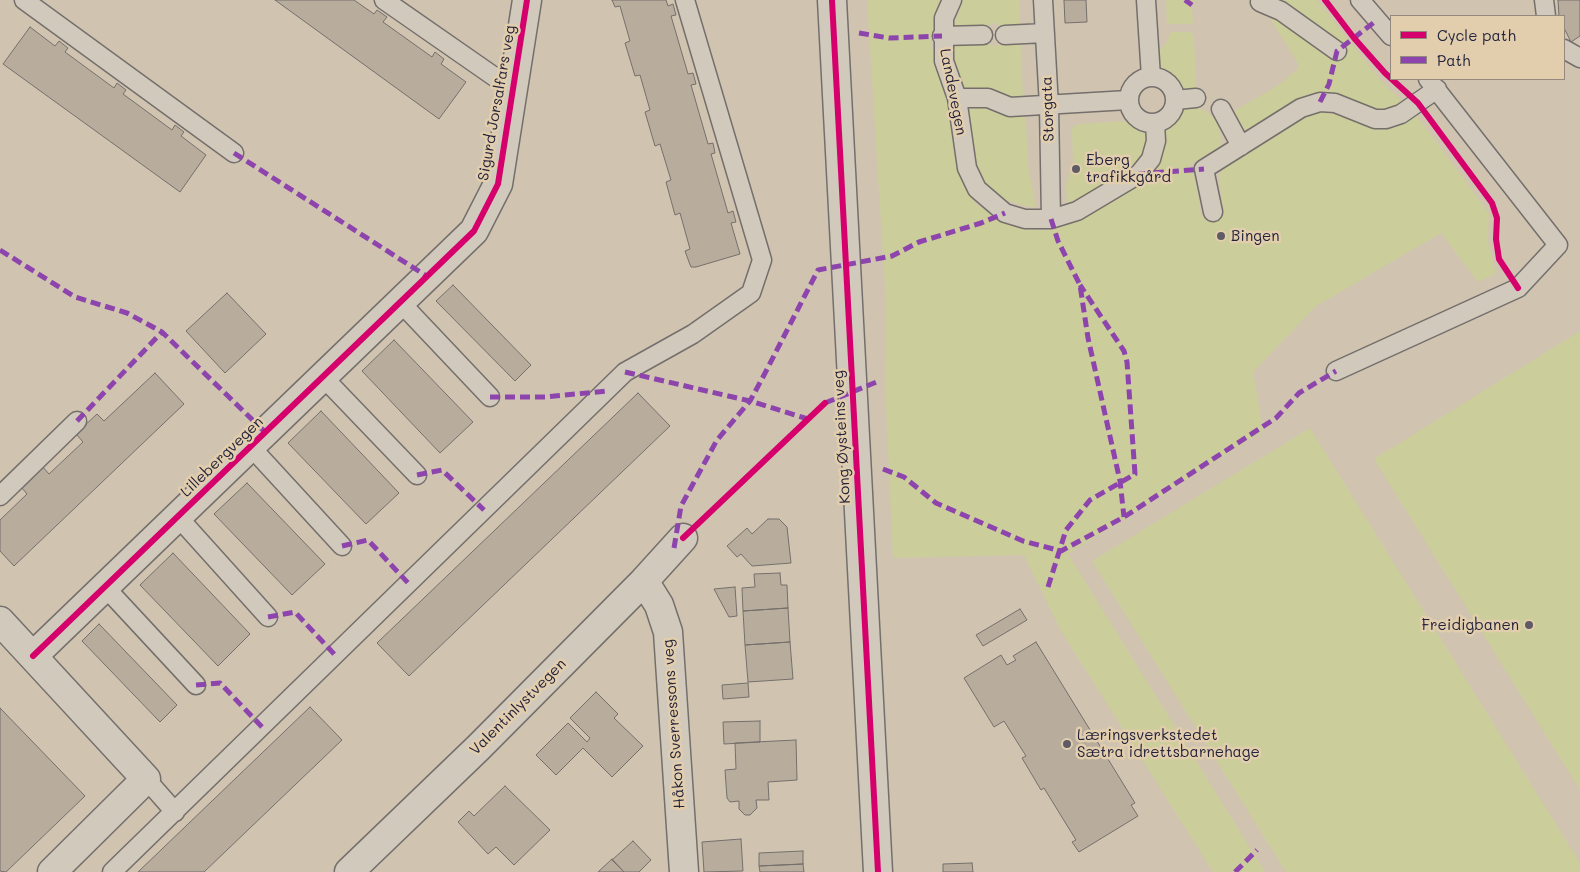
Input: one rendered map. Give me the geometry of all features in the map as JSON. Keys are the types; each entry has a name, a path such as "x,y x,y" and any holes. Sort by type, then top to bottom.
{"street":[{"name":"Sigurd Jorsalfars veg","path":"428,277 474,231 498,184 527,0"},
{"name":"Kong Øysteins veg","path":"832,0 878,872"},
{"name":"Lillebergvegen","path":"33,656 428,277"},
{"name":"Valentinlystvegen","path":"349,872 478,748 644,581 683,538"},
{"name":"Håkon Sverressons veg","path":"644,581 659,605 668,632 684,872"},
{"path":"0,621 146,779 52,872"}],"lane":[{"path":"24,0 234,154"},
{"name":"Sigurd Jorsalfars veg","path":"384,0 512,89"},
{"path":"112,872 625,372 693,334 751,293 762,260 686,0"},
{"name":"Landevegen","path":"952,0 944,18 942,36 944,61 957,98 967,168 977,189 1005,213 1025,218 1051,219 1077,211 1139,174 1151,159 1156,141 1155,123"},
{"name":"Storgata","path":"1043,0 1049,106 1051,219"},
{"path":"1146,0 1151,77"},
{"path":"1360,0 1390,35"},
{"path":"1544,0 1546,15"},
{"path":"1260,2 1281,12 1337,51"},
{"path":"1005,35 1044,33"},
{"path":"942,36 983,35"},
{"path":"1565,50 1580,58"},
{"path":"1151,77 1158,78 1170,86 1175,100 1167,118 1155,123 1136,118 1128,100 1133,86 1138,81 1151,77"},
{"path":"1212,212 1204,169 1301,108 1320,102 1335,103 1375,119 1386,119 1401,114 1433,84 1558,245 1518,288 1336,371"},
{"path":"957,98 988,98 1010,107 1128,100"},
{"path":"1175,100 1196,98"},
{"path":"1221,109 1241,146"},
{"path":"401,303 490,397"},
{"path":"323,377 417,475"},
{"path":"0,496 77,421"},
{"name":"Lillebergvegen","path":"251,447 342,546"},
{"name":"Lillebergvegen","path":"178,517 268,617"},
{"path":"105,587 196,685"},
{"path":"146,779 175,812"}],"green space":[{"path":"867,0 942,0 937,9 931,44 951,114 958,170 966,190 977,205 1010,224 1037,230 1050,230 1074,220 1147,178 1156,168 1164,130 1173,123 1180,111 1190,105 1204,110 1216,119 1220,132 1221,145 1190,165 1196,182 1201,216 1223,209 1219,177 1223,167 1307,115 1324,111 1345,115 1384,128 1417,116 1489,213 1488,242 1496,273 1478,282 1441,233 1316,306 1253,372 1263,431 1068,554 1265,872 1213,872 1061,631 1024,555 893,558 885,382 886,304"},
{"path":"963,0 1019,0 1020,28 1003,30 998,24 992,23 985,28 955,31 954,26"},
{"path":"1166,0 1196,0 1192,5 1193,24 1167,24"},
{"path":"1259,0 1317,0 1382,82 1402,101 1397,107 1382,111 1328,93 1315,93 1291,104 1249,130 1239,128 1232,115 1236,110 1277,86 1297,70 1299,65"},
{"path":"1171,32 1191,32 1194,36 1196,90 1179,88 1161,72 1157,64 1156,53 1165,45"},
{"path":"1021,39 1023,103 963,94 948,51 951,41 986,43 994,46"},
{"path":"976,102 1024,113 1028,165 1036,207 1009,201 993,193 981,182 973,166 966,104"},
{"path":"1127,121 1145,134 1147,142 1138,164 1128,172 1067,205 1066,185 1073,165 1072,129 1075,125"},
{"name":"Freidigbanen","path":"1580,331 1580,790 1374,459"},
{"path":"1310,428 1580,863 1580,872 1286,872 1092,561"}],"building":[{"path":"275,0 354,0 374,14 377,10 387,17 383,22 432,57 435,52 444,59 441,64 466,82 439,119"},
{"path":"612,0 666,0 668,6 673,4 676,15 671,16 688,74 693,73 696,84 691,85 708,144 713,143 715,153 711,154 728,213 733,211 736,222 731,223 740,254 691,267 685,251 690,249 680,213 675,215 666,182 671,180 660,144 655,146 645,112 650,110 640,75 635,76 625,43 630,41 620,6 615,7"},
{"path":"1064,0 1086,0 1087,22 1065,23"},
{"path":"1558,0 1580,0 1580,36 1571,42 1565,30 1565,15 1559,15"},
{"path":"30,27 55,46 59,41 68,48 65,52 114,88 117,83 126,90 123,94 172,130 175,125 184,132 181,136 206,155 180,192 3,64"},
{"path":"453,285 531,365 515,381 436,301"},
{"path":"227,293 266,334 225,373 186,331"},
{"path":"394,340 473,422 440,453 362,371"},
{"path":"155,373 184,404 14,566 0,551 0,520 27,494 22,488 28,482 27,480 42,466 49,474 83,442 77,435 83,427 97,414 104,421"},
{"path":"638,393 670,426 409,676 377,643"},
{"path":"321,411 399,493 366,524 288,443"},
{"path":"247,483 325,564 292,595 214,514"},
{"path":"768,519 779,519 787,527 791,563 752,566 741,554 737,557 727,546 747,528 752,534"},
{"path":"173,553 250,634 218,666 140,585"},
{"path":"780,573 781,585 787,585 788,608 743,611 742,588 755,587 754,574"},
{"path":"735,587 737,616 729,617 714,589"},
{"path":"788,608 790,642 745,645 743,611"},
{"path":"1020,609 1027,620 983,646 976,635"},
{"path":"99,624 177,705 160,722 82,641"},
{"path":"790,642 793,679 748,682 745,645"},
{"path":"1036,642 1135,803 1131,805 1138,816 1079,852 1072,842 1076,840 1044,788 1041,790 1022,758 1026,756 1004,721 994,727 964,678 1001,655 1007,665 1016,660 1013,656"},
{"path":"748,683 749,697 723,699 722,685"},
{"path":"596,692 618,714 614,718 643,746 612,777 583,748 556,775 536,755 568,723 587,742 590,738 570,718"},
{"path":"310,707 342,740 204,872 138,872"},
{"path":"0,708 85,796 6,872 0,871"},
{"path":"760,721 760,742 724,744 723,722"},
{"path":"796,740 797,780 768,782 769,800 756,800 757,808 750,815 745,815 739,809 739,801 730,802 727,798 725,770 736,769 735,743"},
{"path":"505,786 550,830 514,865 496,847 488,854 458,822 469,811 474,816"},
{"path":"741,839 743,871 704,872 702,842"},
{"path":"633,841 651,860 639,872 624,872 612,860"},
{"path":"803,851 803,864 759,866 759,853"},
{"path":"612,859 624,872 598,872"},
{"path":"972,863 973,872 943,872 943,864"},
{"path":"803,864 804,872 760,872 759,866"}],"marked path":[{"path":"1185,0 1192,5"},
{"path":"1320,102 1329,84 1337,51 1377,20"},
{"path":"859,33 889,38 942,36"},
{"path":"234,153 428,277"},
{"path":"1139,174 1204,169"},
{"path":"674,548 681,506 717,440 750,401 818,270 892,256 919,242 981,223 1005,213"},
{"path":"1051,219 1058,241 1080,285 1088,338 1120,481 1124,517"},
{"path":"0,250 75,297 127,313 162,332 266,433"},
{"path":"1048,587 1066,530 1090,500 1135,474 1127,362 1124,351 1080,285"},
{"path":"77,421 162,332"},
{"path":"883,469 904,477 936,503 1023,541 1061,551 1124,517 1276,418 1299,393 1336,371"},
{"path":"625,372 750,401 808,419"},
{"path":"825,403 879,381"},
{"path":"490,397 545,397 607,391"},
{"path":"417,475 442,470 484,510"},
{"path":"342,546 368,540 409,584"},
{"path":"268,617 295,612 335,655"},
{"path":"196,685 220,683 262,727"},
{"path":"1235,872 1257,850"}],"cycle path":[{"path":"33,656 474,231 498,184 527,0"},
{"path":"832,0 878,872"},
{"path":"1325,0 1354,38 1390,78"},
{"path":"1393,80 1418,103 1492,203 1497,218 1496,239 1499,259 1518,288"},
{"path":"683,538 825,403"}],"place":[{"name":"Eberg trafikkgård","path":"1076,169"},
{"name":"Bingen","path":"1221,236"},
{"name":"Freidigbanen","path":"1529,625"},
{"name":"Læringsverkstedet Sætra idrettsbarnehage","path":"1067,744"}]}
